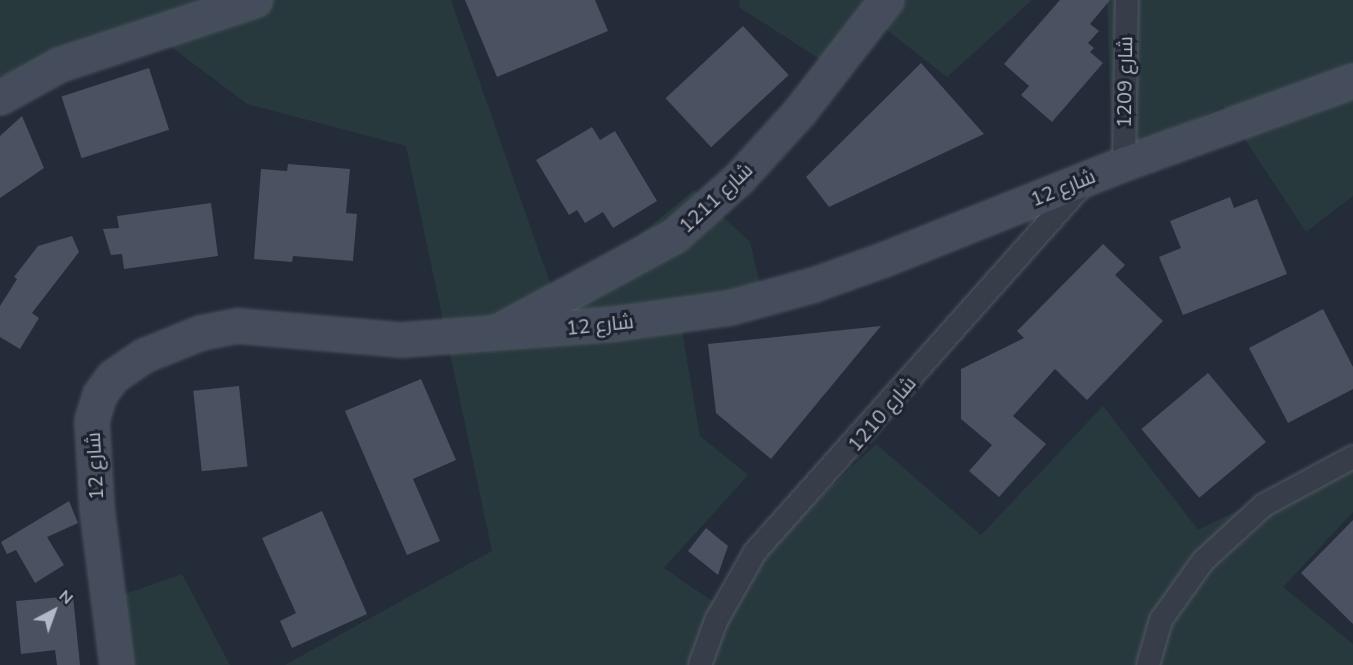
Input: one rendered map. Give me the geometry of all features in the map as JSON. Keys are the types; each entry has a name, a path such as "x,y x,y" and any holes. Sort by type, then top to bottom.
{"main road":[{"path":"0,98 60,65 256,0"},
{"name":"شارع 1211","path":"493,335 675,236 740,178 800,112 887,0"},
{"name":"شارع 12","path":"117,665 92,459 92,422 100,394 113,376 154,352 201,333 238,326 402,340 493,335 615,324 730,308 884,260 1124,164 1353,81"}],"street":[{"name":"شارع 1209","path":"1124,164 1127,0"},
{"name":"شارع 1210","path":"700,665 716,621 755,552 1088,178"},
{"path":"1148,665 1161,620 1203,561 1264,505 1353,457"}],"shaded area":[{"path":"0,0 451,0 557,303 694,190 750,242 766,310 681,325 700,436 748,475 664,568 712,601 876,444 981,535 1103,406 1198,530 1353,454 1353,512 1283,587 1353,644 1353,665 285,665 492,551 406,146 247,104 162,40 0,76"},
{"path":"740,0 1032,0 947,77 869,16 821,60 739,7"},
{"path":"1107,0 1353,0 1353,196 1306,232 1223,106 1112,161"},
{"path":"182,574 230,665 102,665 97,604"}],"building":[{"path":"465,0 595,0 608,31 497,77"},
{"path":"1060,0 1110,0 1090,24 1099,31 1088,43 1094,48 1090,52 1103,63 1052,122 1021,95 1029,86 1004,64"},
{"path":"743,26 789,75 711,147 665,98"},
{"path":"921,63 984,134 829,207 806,177"},
{"path":"149,68 169,130 82,158 62,96"},
{"path":"22,116 44,168 0,198 0,136"},
{"path":"592,127 600,140 615,131 657,201 613,228 603,212 585,223 577,210 569,215 536,160"},
{"path":"288,164 350,169 346,213 357,214 353,261 293,256 292,262 254,259 261,169 287,171"},
{"path":"1230,197 1234,208 1257,199 1287,274 1183,315 1159,257 1181,248 1170,221"},
{"path":"211,203 218,256 124,269 122,254 111,255 103,229 119,228 117,216"},
{"path":"72,236 79,252 32,313 39,318 20,349 0,337 0,306 17,279 14,277 38,246"},
{"path":"1103,244 1125,265 1115,275 1163,321 1087,400 1055,369 1013,416 1046,444 999,497 969,471 992,445 961,419 961,369 1024,338 1017,331"},
{"path":"1323,309 1353,367 1353,389 1288,423 1249,348"},
{"path":"881,326 771,459 716,413 708,344"},
{"path":"1208,373 1266,442 1199,498 1141,429"},
{"path":"421,379 456,460 413,479 440,541 407,555 345,411"},
{"path":"239,386 247,467 202,471 193,391"},
{"path":"69,501 78,523 47,537 64,565 35,583 16,550 7,554 1,542"},
{"path":"322,511 367,614 292,648 280,621 296,613 262,538"},
{"path":"1353,520 1353,624 1301,573"},
{"path":"706,528 728,546 718,575 688,551"},
{"path":"73,596 80,665 57,665 55,650 21,654 16,601"}]}
